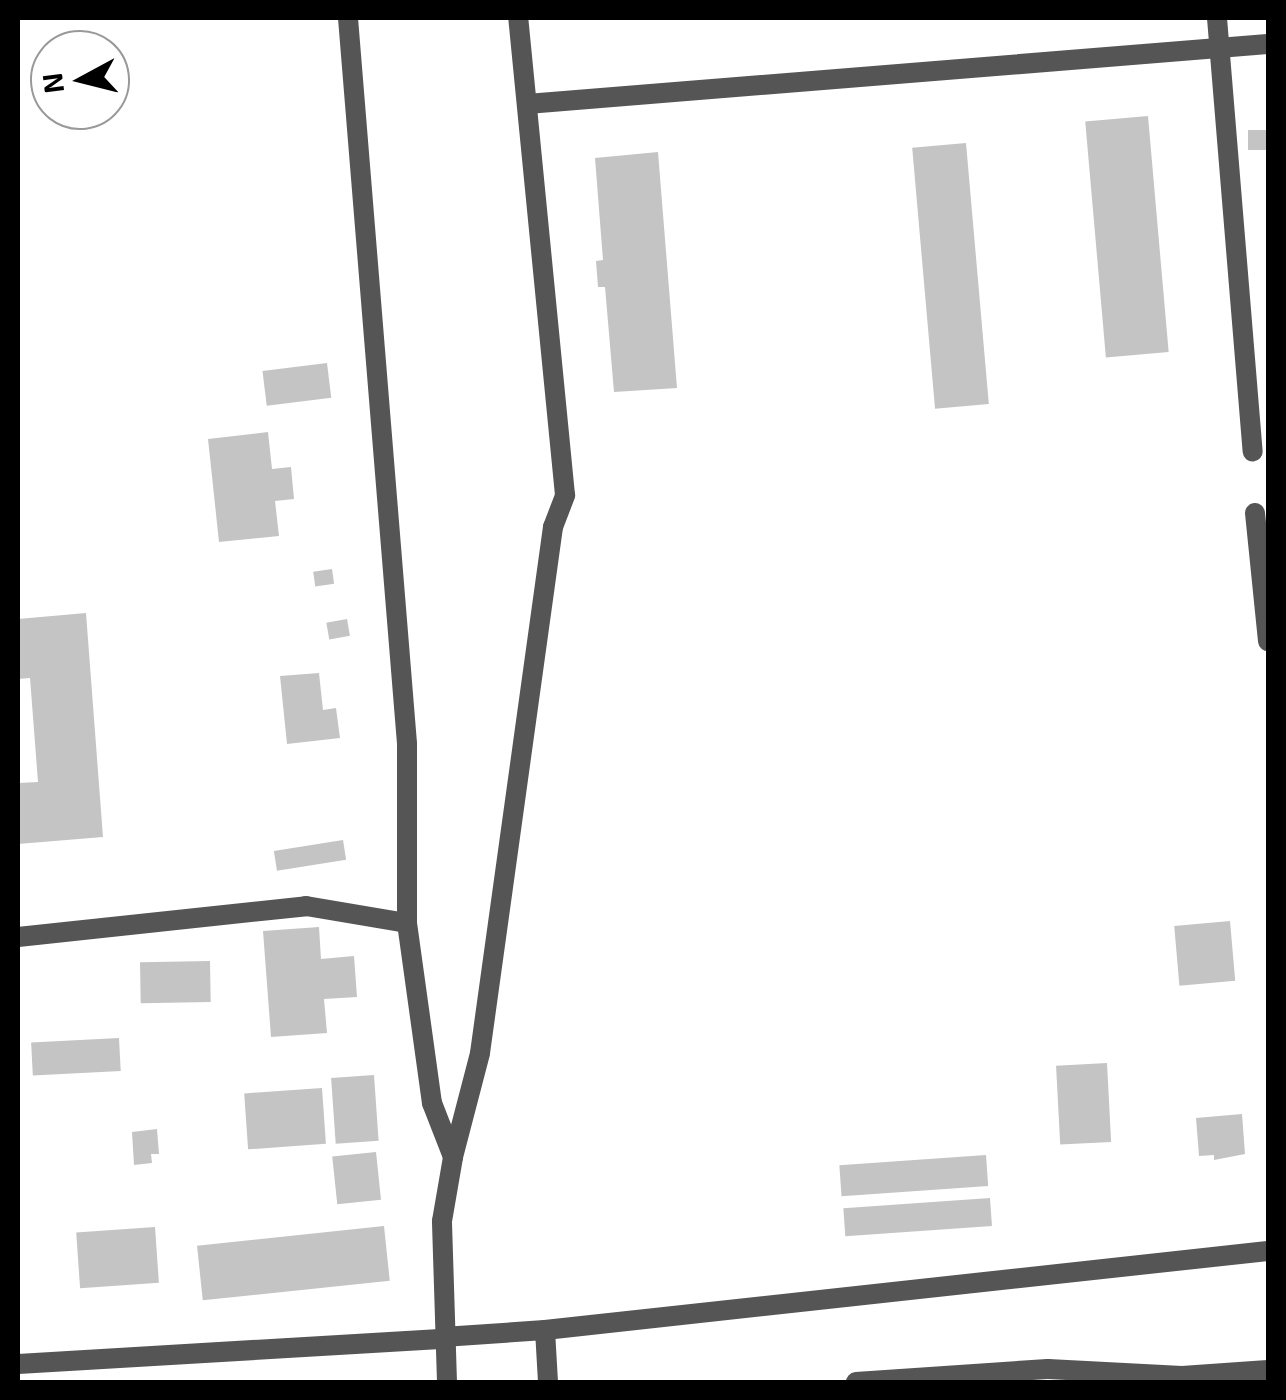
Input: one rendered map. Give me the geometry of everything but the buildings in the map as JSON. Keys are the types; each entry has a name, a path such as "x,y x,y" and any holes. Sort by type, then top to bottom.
{"street":[{"path":"348,18 407,744 407,924 432,1104 453,1157"},
{"path":"447,1382 442,1220 453,1157 480,1052 553,527 565,495 518,18"},
{"path":"1217,18 1253,452"},
{"path":"527,104 1268,44"},
{"path":"1255,513 1268,641"},
{"path":"18,937 306,906 407,924"},
{"path":"18,1364 545,1330 1268,1251"},
{"path":"545,1330 548,1382"},
{"path":"856,1382 1085,1377 1180,1380 1268,1370"}]}
